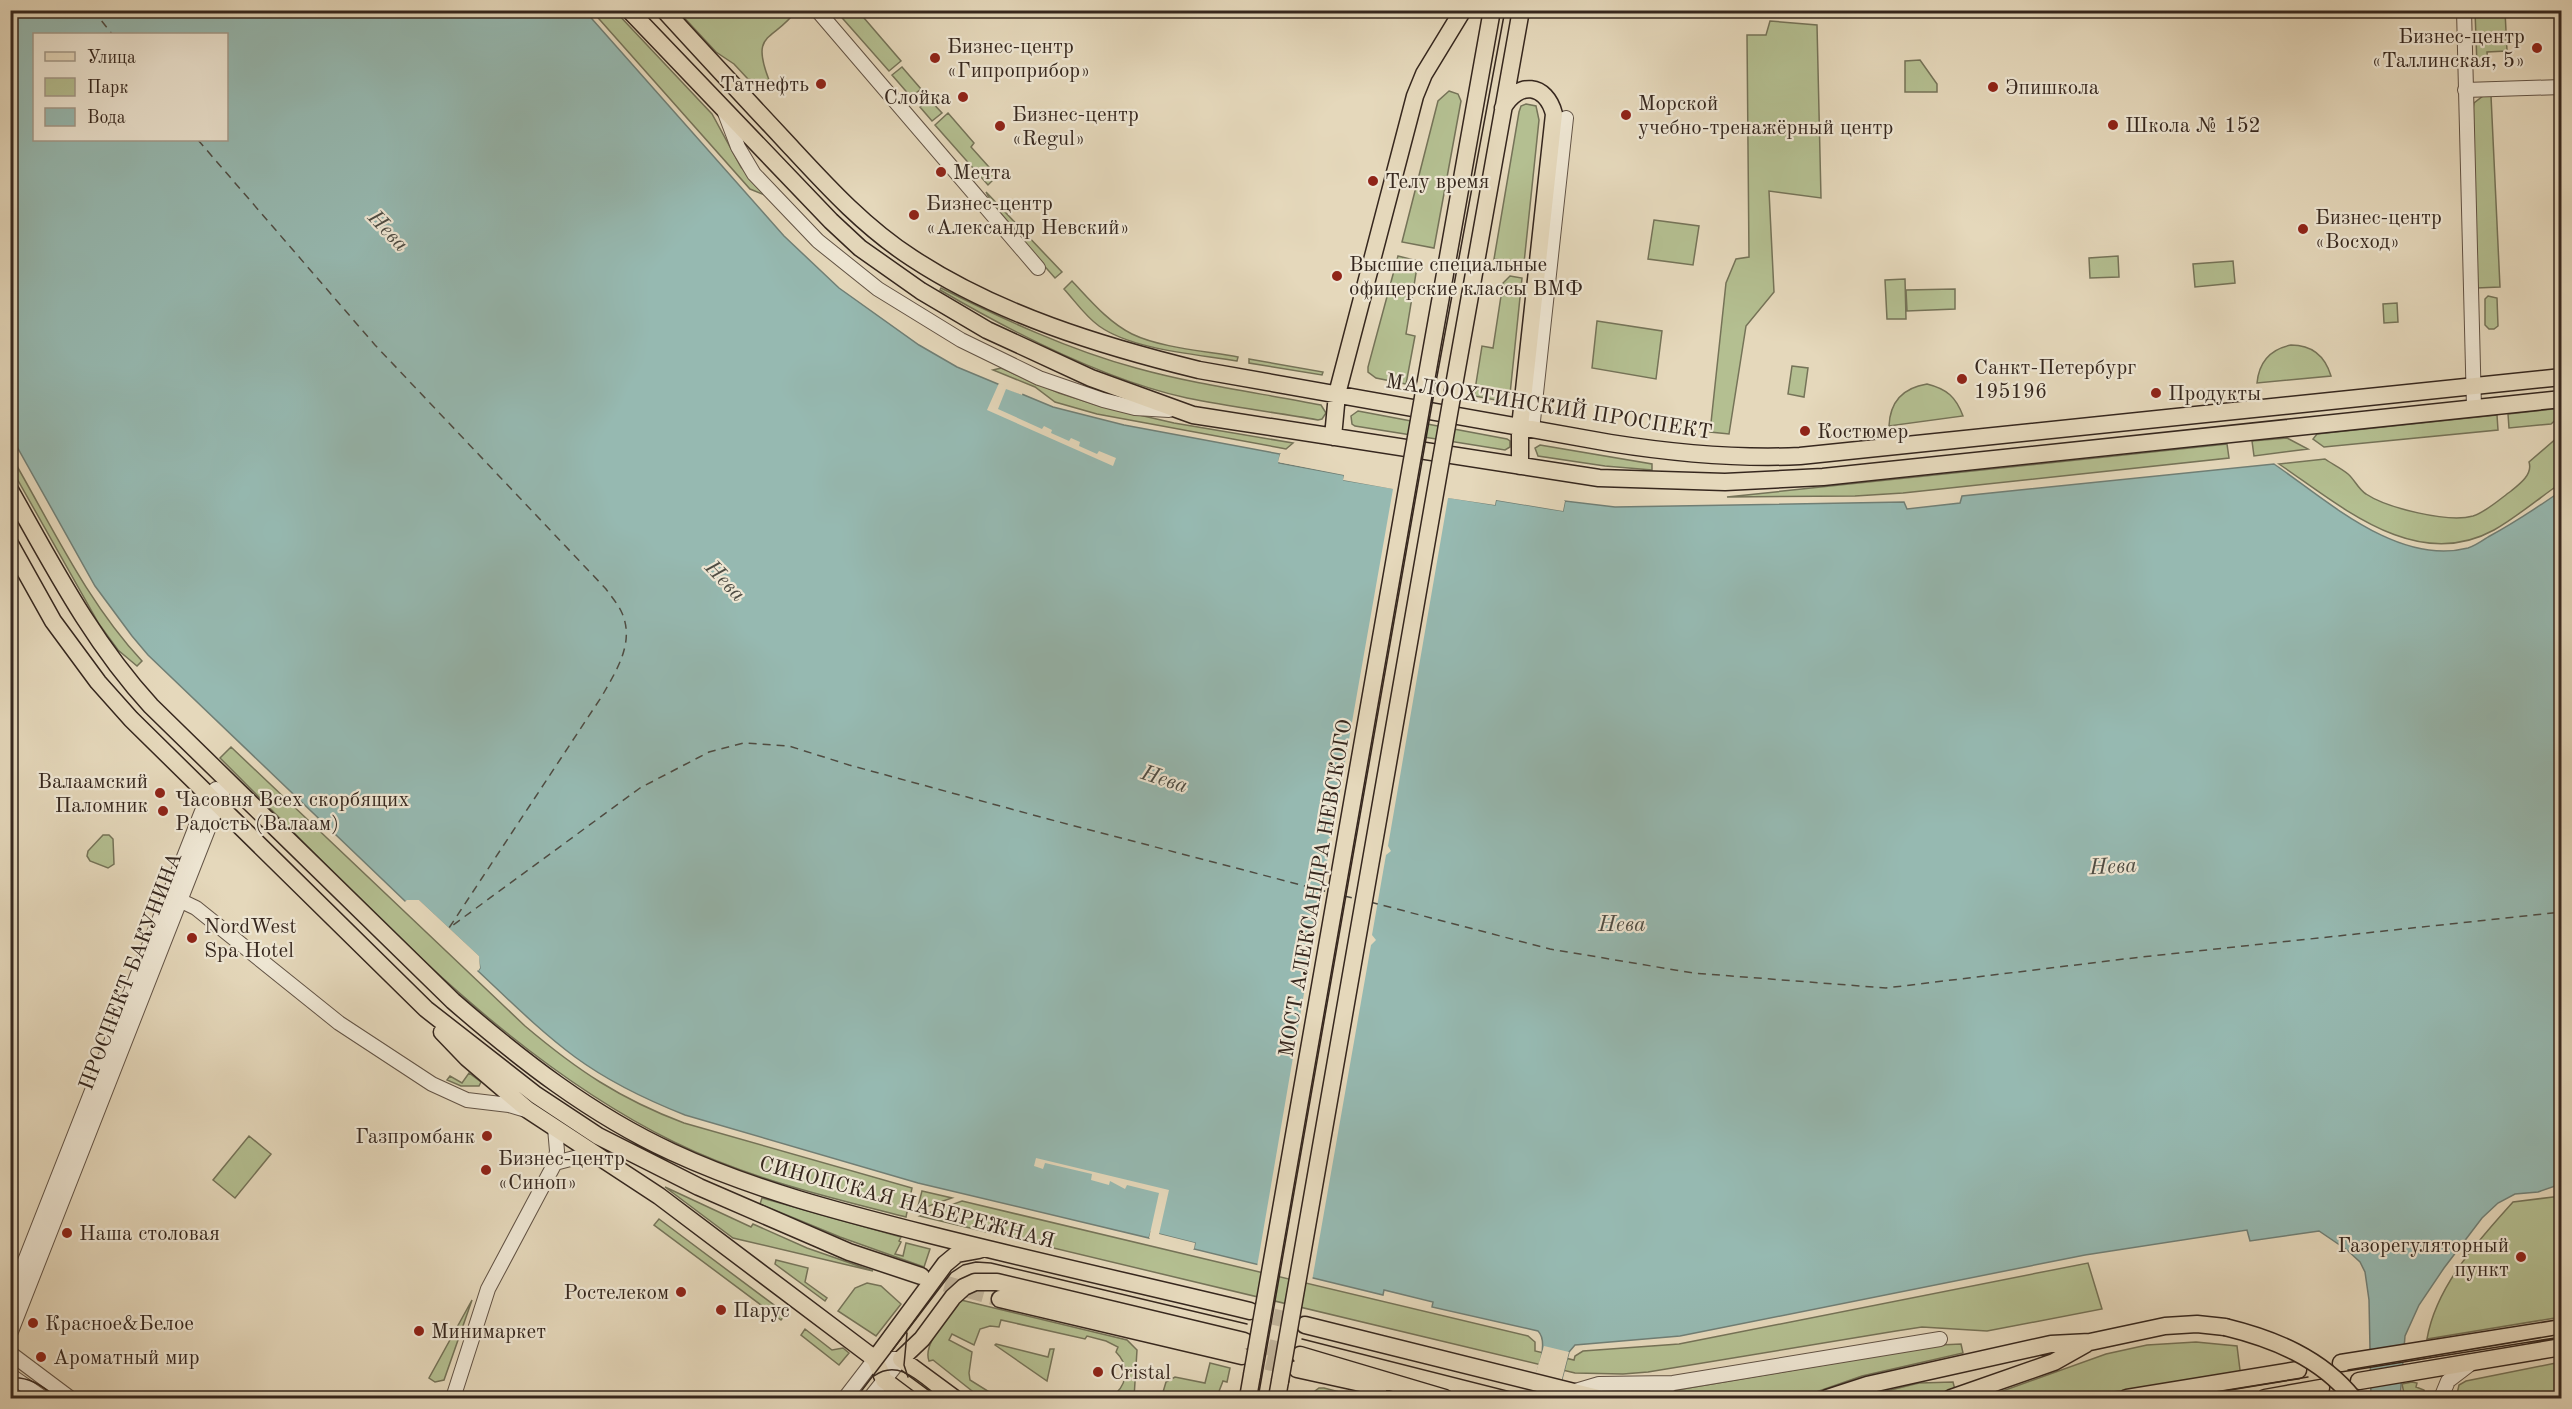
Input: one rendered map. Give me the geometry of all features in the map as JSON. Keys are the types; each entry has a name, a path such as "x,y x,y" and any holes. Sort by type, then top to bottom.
{"main road":[{"path":"630,10 831,221 860,248 921,291 1019,347 1186,413 1599,478 1655,482 1778,480 2562,399"},
{"name":"МАЛООХТИНСКИЙ ПРОСПЕКТ","path":"664,10 830,188 885,238 912,258 1001,305 1070,334 1199,370 1676,453 1732,457 1782,457 2562,377"},
{"path":"1333,437 1415,96 1424,74 1463,10"},
{"name":"МОСТ АЛЕКСАНДРА НЕВСКОГО","path":"1248,1398 1492,10"},
{"path":"1277,1398 1521,10"},
{"path":"1503,108 1509,97 1519,90 1531,89 1543,93 1551,102 1554,114 1526,428 1520,466"},
{"name":"СИНОПСКАЯ НАБЕРЕЖНАЯ","path":"10,490 72,600 109,657 151,706 453,1000 503,1044 555,1084 597,1112 672,1152 765,1190 992,1250 1250,1311"},
{"path":"10,544 53,621 98,682 213,800 426,1009 519,1083 598,1136 765,1217 849,1252 921,1276"},
{"path":"426,1009 442,1032 467,1058 528,1110 659,1196 875,1359 884,1380 908,1398"},
{"path":"875,1359 945,1264 957,1254 971,1250 992,1250"},
{"path":"954,1398 901,1359 922,1339 953,1297 964,1287 975,1282 999,1290 1243,1348"},
{"path":"1827,1398 1867,1385 2051,1344 2090,1342 2166,1326 2197,1324 2225,1327 2259,1335 2304,1356 2328,1372 2353,1398"},
{"path":"1305,1325 1598,1398"},
{"path":"2341,1364 2562,1328"},
{"path":"1951,1398 2054,1362 2090,1342"},
{"path":"2361,1381 2562,1347"},
{"path":"1413,1395 1374,1375 1298,1362 1376,1392 1445,1398"},
{"path":"2127,1398 2298,1370"},
{"path":"2265,1398 2322,1388"}],"street":[{"path":"817,10 1038,268"},
{"path":"2464,10 2474,408"},
{"path":"2465,90 2562,87"},
{"path":"725,111 738,147 754,174 818,242 878,290 961,340 1039,378 1103,400 1135,408 1186,413"},
{"path":"1526,428 1566,118"},
{"name":"ПРОСПЕКТ БАКУНИНА","path":"10,1299 213,800 227,781"},
{"path":"174,898 196,908 300,993 356,1035 432,1084 467,1100 509,1105 528,1110"},
{"name":"ПРОСПЕКТ БАКУНИНА","path":"10,1334 174,898"},
{"path":"453,1398 488,1289 555,1163 557,1151 555,1128"},
{"path":"555,1163 582,1156 599,1158"},
{"path":"1566,1390 1599,1384 1673,1383 1940,1339"},
{"path":"10,1353 70,1398"},
{"path":"845,1398 875,1359 901,1359"},
{"path":"870,1398 901,1359"},
{"path":"2441,1398 2446,1384 2453,1376 2475,1361"},
{"path":"10,1376 43,1398"},
{"path":"1653,1398 1673,1383"}],"green space":[{"path":"592,11 615,11 712,114 741,167 767,196 750,189"},
{"path":"678,11 796,11 763,45 762,53 769,80 766,83 748,79 734,64 716,52"},
{"path":"836,11 858,11 901,61 889,71"},
{"path":"2475,11 2505,11 2507,51 2487,52 2488,65 2477,65"},
{"path":"1770,21 1817,25 1821,198 1769,191 1774,292 1746,326 1729,434 1710,432 1726,283 1736,259 1749,257 1747,35 1766,35"},
{"path":"1920,60 1937,84 1937,92 1905,92 1905,61"},
{"path":"902,67 921,89 911,97 892,75"},
{"path":"1449,91 1458,94 1461,101 1434,248 1402,242 1438,101"},
{"path":"2483,96 2491,96 2500,287 2476,288 2473,109 2474,103"},
{"path":"929,99 942,113 932,121 920,107"},
{"path":"1526,104 1536,106 1539,120 1524,263 1494,259 1519,112 1521,106"},
{"path":"948,113 974,143 971,147 997,176 988,185 935,125"},
{"path":"986,192 1062,272 1055,278 996,211"},
{"path":"1654,220 1699,226 1693,265 1648,259"},
{"path":"1398,256 1418,261 1406,334 1415,336 1406,384 1376,378 1368,372"},
{"path":"2118,256 2119,277 2090,278 2089,258"},
{"path":"2233,261 2235,283 2195,287 2193,264"},
{"path":"1510,276 1522,278 1510,394 1501,401 1474,396 1482,346 1493,348 1503,283"},
{"path":"1905,279 1906,319 1887,319 1885,280"},
{"path":"1072,281 1107,317 1132,334 1170,346 1238,357 1237,361 1165,350 1129,341 1113,334 1089,318 1064,289"},
{"path":"941,288 1037,333 1111,361 1182,379 1321,405 1326,413 1322,419 1318,420 1203,401 1156,390 1059,353 968,306 940,290"},
{"path":"1955,289 1955,309 1907,311 1906,290"},
{"path":"2488,296 2497,298 2498,326 2494,329 2489,329 2485,325 2485,299"},
{"path":"2397,303 2398,322 2384,323 2383,304"},
{"path":"1597,321 1662,331 1656,379 1592,368"},
{"path":"2291,345 2305,347 2317,353 2331,376 2257,383 2260,369 2267,358 2272,353"},
{"path":"1249,359 1323,372 1322,375 1249,363"},
{"path":"1792,366 1808,368 1804,397 1788,394"},
{"path":"1001,368 1059,393 1100,406 1174,423 1293,443 1286,449 1097,414 1055,402 1035,387 993,370"},
{"path":"1927,384 1940,388 1950,395 1963,416 1889,426 1892,410 1899,398 1911,389"},
{"path":"2561,408 2561,415 2551,424 2509,428 2508,414"},
{"path":"1358,411 1507,439 1510,441 1510,447 1505,450 1355,426 1352,424 1351,416"},
{"path":"2497,415 2498,430 2324,447 2313,439 2317,434"},
{"path":"2558,437 2561,437 2561,483 2494,530 2465,541 2436,544 2408,539 2381,529 2354,515 2279,464 2325,459 2350,476 2363,492 2376,499 2418,513 2462,518 2483,512 2518,485 2529,471 2529,462"},
{"path":"2287,438 2308,449 2254,456 2252,441"},
{"path":"2227,444 2229,458 1903,493 1855,496 1727,497"},
{"path":"1540,445 1652,464 1652,470 1538,456 1535,448"},
{"path":"10,454 86,588 122,638 142,661 137,666 118,650 99,624 11,468"},
{"path":"231,747 525,1026 581,1070 639,1104 684,1123 912,1188 906,1217 788,1186 702,1155 609,1106 548,1064 432,969 325,864 220,758"},
{"path":"103,835 109,835 113,839 114,864 108,868 90,861 87,856 88,851"},
{"path":"469,1073 481,1082 479,1086 461,1086 447,1080 450,1076 462,1083"},
{"path":"249,1136 271,1154 235,1198 213,1180"},
{"path":"665,1187 751,1227 753,1224 807,1248 873,1271 733,1238"},
{"path":"922,1191 952,1198 917,1210"},
{"path":"2561,1196 2561,1317 2427,1339 2439,1301 2460,1265 2513,1202"},
{"path":"762,1198 901,1237 895,1254 903,1256 906,1243 930,1249 924,1267 840,1237 760,1204"},
{"path":"962,1201 1528,1336 1535,1342 1535,1351 1574,1360 1575,1356 1583,1351 1679,1344 2088,1263 2102,1309 1987,1331 1922,1327 1648,1372 1575,1373 920,1216"},
{"path":"659,1219 786,1314 781,1320 654,1225"},
{"path":"776,1260 808,1268 805,1282 827,1298 825,1301 775,1264"},
{"path":"867,1283 881,1286 901,1304 876,1336 838,1311 855,1288"},
{"path":"472,1300 444,1380 435,1382 429,1378"},
{"path":"961,1300 1127,1340 1137,1350 1134,1398 1110,1398 1120,1388 1125,1376 1124,1364 1116,1352 1118,1347 1087,1336 1085,1339 1001,1320 999,1327 990,1326 980,1329 974,1345 952,1334 949,1340 972,1352 970,1380 999,1398 981,1398 933,1360 929,1361 928,1354 933,1338"},
{"path":"805,1329 832,1350 843,1348 849,1353 839,1365 801,1335"},
{"path":"2196,1342 2237,1346 2240,1370 2237,1374 2071,1398 1983,1398 2106,1354 2147,1345"},
{"path":"1961,1344 1963,1353 1862,1376 1799,1398 1665,1398 1665,1392 1940,1345"},
{"path":"995,1345 1048,1357 1050,1349 1054,1349 1047,1381"},
{"path":"2561,1362 2561,1398 2456,1398 2459,1385 2466,1381"},
{"path":"1210,1363 1230,1368 1227,1382 1223,1381 1218,1394 1163,1392 1166,1382 1175,1377 1205,1383"},
{"path":"1953,1382 1955,1390 1930,1398 1858,1398 1919,1383"},
{"path":"2417,1383 2416,1387 2424,1390 2426,1398 2405,1398 2402,1384"},
{"path":"1319,1388 1324,1388 1363,1398 1312,1398"}],"water":[{"name":"Нева","path":"10,11 585,11 784,236 839,288 919,345 957,367 1053,407 1124,425 1280,454 1279,463 1344,475 1344,480 1495,505 1496,500 1563,511 1565,501 1615,507 1904,502 1907,509 1960,503 1962,496 2274,464 2365,527 2416,548 2442,551 2473,546 2561,491 2561,1184 2538,1192 2515,1194 2498,1203 2482,1218 2444,1268 2419,1305 2405,1336 2400,1398 2371,1398 2369,1300 2365,1272 2360,1262 2319,1231 2250,1241 2247,1230 2085,1255 1680,1336 1575,1345 1569,1352 1557,1398 1528,1398 1542,1353 1542,1337 1538,1331 1432,1307 1433,1302 1384,1290 1383,1295 1194,1249 1195,1243 1151,1232 1149,1238 918,1183 685,1115 642,1097 615,1082 562,1047 478,971 480,968 478,956 419,901 405,901 148,655 95,586 11,436"}],"pier":[{"path":"999,383 1023,392 1022,395 1006,389 998,409 1042,429 1044,426 1052,430 1051,433 1069,441 1071,438 1080,442 1079,446 1097,454 1099,451 1116,458 1113,466 987,410"},
{"path":"1280,454 1283,454 1282,460 1345,472 1347,477 1493,502 1496,497 1561,507 1562,501 1565,501 1563,511 1496,500 1495,505 1448,498 1388,846 1391,851 1386,855 1372,935 1376,940 1371,945 1312,1281 1257,1267 1314,935 1311,928 1316,924 1330,845 1327,840 1332,836 1393,489 1343,480 1344,475 1278,462"},
{"path":"419,900 479,956 478,971 476,958 418,903 407,903 405,901"},
{"path":"1036,1158 1169,1190 1159,1234 1195,1243 1194,1249 1191,1248 1192,1245 1152,1236 1152,1239 1149,1238 1159,1193 1127,1185 1125,1189 1110,1181 1109,1185 1091,1180 1092,1174 1045,1163 1043,1169 1034,1166"},
{"path":"1544,1346 1569,1352 1557,1398 1528,1398"}],"ferry route":[{"path":"93,10 111,33"},
{"path":"199,141 375,345 606,589 622,613 625,624 625,646 613,677 449,928 640,788 709,752 744,743 789,746 849,765 1048,819 1328,892"},
{"path":"1344,896 1357,899"},
{"path":"1370,902 1550,949 1693,973 1886,988 2141,957 2562,912"}],"tunnel":[{"path":"922,1277 1000,1299"},
{"path":"1250,1311 1304,1324"},
{"path":"1245,1341 1299,1355"},
{"path":"1243,1356 1296,1369"}],"tram line":[{"path":"1258,1398 1435,387 1505,10"},
{"path":"856,1398 951,1273 963,1265 976,1262 991,1263 1247,1324"},
{"path":"907,1333 904,1365 908,1377"},
{"path":"2348,1370 2562,1334"},
{"path":"1302,1339 1535,1398"},
{"path":"874,1376 883,1371 901,1371 940,1398"},
{"path":"2178,1398 2308,1377"},
{"path":"10,1378 30,1381 58,1398"}],"place":[{"name":"Бизнес-центр «Таллинская, 5»","path":"2537,48"},
{"name":"Бизнес-центр «Гипроприбор»","path":"935,58"},
{"name":"Татнефть","path":"821,84"},
{"name":"Эпишкола","path":"1993,87"},
{"name":"Слойка","path":"963,97"},
{"name":"Морской учебно-тренажёрный центр","path":"1626,115"},
{"name":"Школа № 152","path":"2113,125"},
{"name":"Бизнес-центр «Regul»","path":"1000,126"},
{"name":"Мечта","path":"941,172"},
{"name":"Телу время","path":"1373,181"},
{"name":"Бизнес-центр «Александр Невский»","path":"914,215"},
{"name":"Бизнес-центр «Восход»","path":"2303,229"},
{"name":"Высшие специальные офицерские классы ВМФ","path":"1337,276"},
{"name":"Санкт-Петербург 195196","path":"1962,379"},
{"name":"Продукты","path":"2156,393"},
{"name":"Костюмер","path":"1805,431"},
{"name":"Валаамский Паломник","path":"160,793"},
{"name":"Часовня Всех скорбящих Радость (Валаам)","path":"163,811"},
{"name":"NordWest Spa Hotel","path":"192,938"},
{"name":"Газпромбанк","path":"487,1136"},
{"name":"Бизнес-центр «Синоп»","path":"486,1170"},
{"name":"Наша столовая","path":"67,1233"},
{"name":"Газорегуляторный пункт","path":"2521,1257"},
{"name":"Ростелеком","path":"681,1292"},
{"name":"Парус","path":"721,1310"},
{"name":"Красное&Белое","path":"33,1323"},
{"name":"Минимаркет","path":"419,1331"},
{"name":"Ароматный мир","path":"41,1357"},
{"name":"Cristal","path":"1098,1372"}]}
